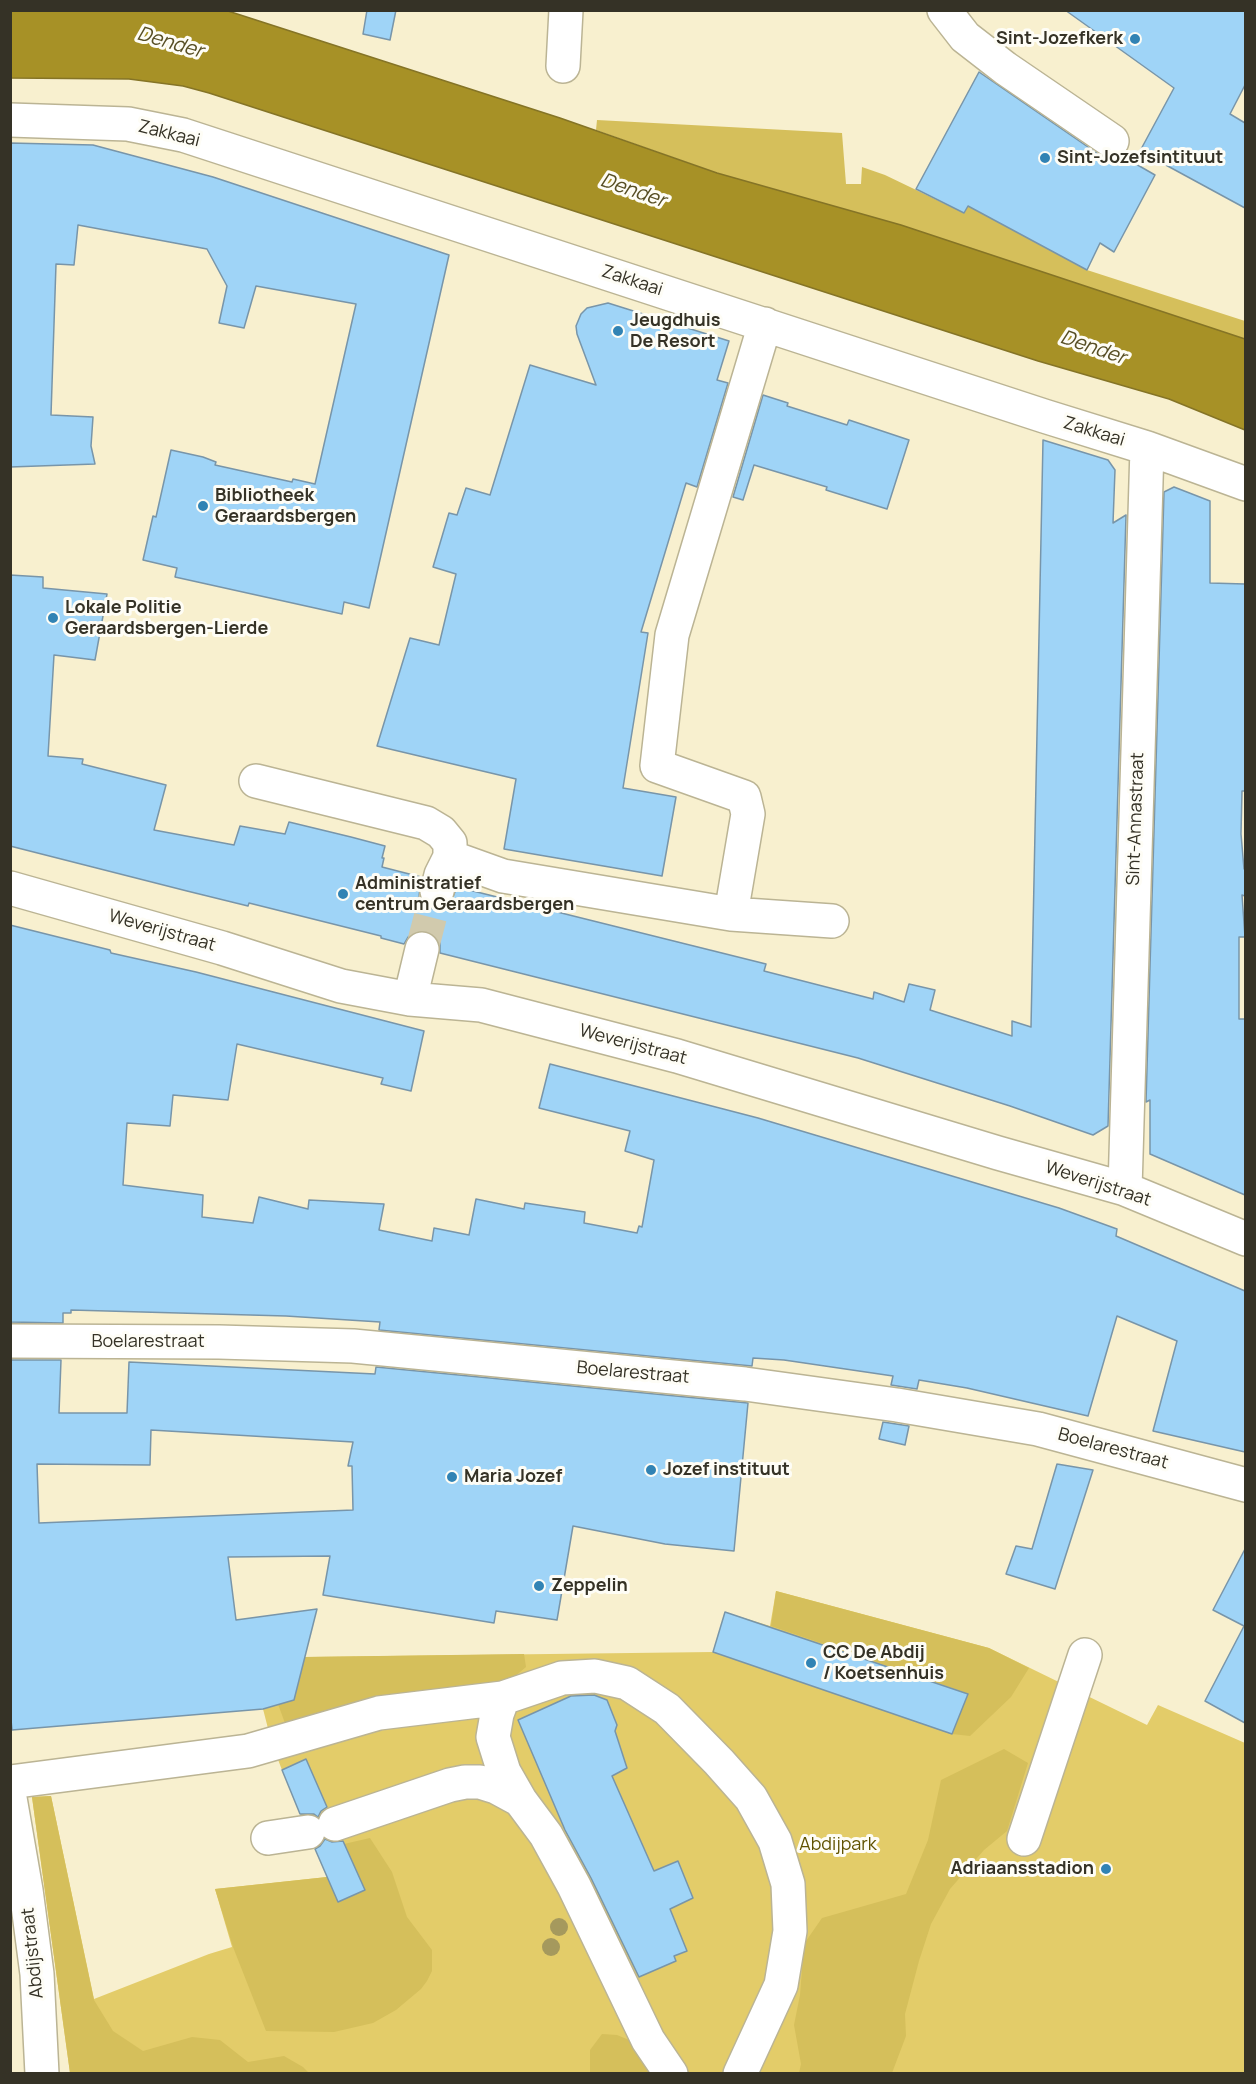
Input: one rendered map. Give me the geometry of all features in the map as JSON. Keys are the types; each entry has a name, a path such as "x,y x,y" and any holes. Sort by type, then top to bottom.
{"street":[{"path":"562,66 566,10"},
{"path":"944,10 973,44 1112,141"},
{"name":"Zakkaai","path":"10,120 129,124 183,135 1147,448 1245,484"},
{"path":"731,914 748,814 744,796 657,766 672,635 765,324"},
{"name":"Sint-Annastraat","path":"1125,1189 1147,448"},
{"path":"256,781 426,823 441,832 450,843 450,858 441,875 437,891"},
{"path":"450,858 503,876 731,914 832,921"},
{"name":"Weverijstraat","path":"10,888 222,948 341,986 410,999 481,1005 677,1056 1125,1189 1245,1239"},
{"path":"410,999 422,949"},
{"name":"Boelarestraat","path":"10,1341 219,1342 353,1346 745,1384 897,1405 1038,1429 1245,1485"},
{"path":"1024,1839 1085,1655"},
{"path":"10,1782 248,1750 379,1713 503,1698 562,1678 595,1676 627,1683 667,1709 751,1798 775,1841 788,1884 790,1931 780,1984 740,2073"},
{"path":"450,1785 477,1767 487,1755 503,1698"},
{"path":"493,1737 504,1772 520,1800 546,1834 648,2040 671,2073"},
{"path":"268,1838 322,1828 450,1785 480,1782 496,1786 520,1800"},
{"name":"Abdijstraat","path":"10,1798 18,1889 37,1974 42,2073"}],"green space":[{"name":"Abdijpark","path":"776,1591 989,1648 1147,1725 1158,1705 1245,1743 1245,2073 70,2073 32,1797 51,1796 94,1999 232,1947 215,1889 327,1877 272,1744 263,1709 294,1700 305,1657 713,1652 725,1612 770,1626"}],"shaded area":[{"path":"597,120 842,133 846,184 861,184 862,167 885,175 964,213 968,206 1087,270 1245,321 1245,341 901,225 717,173 596,130"},
{"path":"776,1591 989,1648 1029,1668 1011,1697 970,1736 952,1734 967,1693 771,1626"},
{"path":"524,1654 526,1667 508,1682 286,1726 278,1704 294,1700 305,1657"},
{"path":"1004,1749 1028,1763 1007,1831 984,1850 950,1889 931,1924 905,2014 906,2036 892,2073 799,2073 801,2064 794,2025 800,1995 804,1944 822,1918 906,1894 928,1840 941,1780"},
{"path":"51,1796 94,2000 113,2031 143,2051 192,2037 220,2040 248,2062 284,2056 309,2073 70,2073 32,1797"},
{"path":"370,1838 392,1872 407,1917 432,1950 432,1971 427,1981 396,2010 373,2023 334,2032 266,2031 233,1947 215,1889 327,1877 338,1902 364,1890 344,1844"},
{"path":"602,2034 617,2035 634,2042 653,2073 591,2074 590,2050"}],"water":[{"name":"Dender","path":"11,10 228,11 560,118 717,173 901,225 1245,339 1245,430 1169,399 1038,361 209,93 183,86 129,79 11,78"}],"building":[{"path":"367,10 396,10 390,40 363,34"},
{"path":"1065,10 1245,10 1245,85 1230,114 1245,123 1245,208 1140,151 1174,88"},
{"path":"979,72 1101,156 1111,160 1122,156 1155,175 1114,252 1100,243 1087,270 968,206 964,213 916,189"},
{"path":"10,143 93,145 213,177 449,255 369,608 344,602 342,614 175,577 177,568 143,560 153,516 156,517 171,450 203,457 216,462 215,465 292,482 293,479 315,484 356,304 256,286 244,328 219,323 227,286 207,249 78,225 74,265 56,264 51,415 93,417 91,446 95,464 10,467"},
{"path":"608,303 729,341 717,380 728,383 697,487 686,483 641,632 648,633 623,788 676,797 662,876 504,849 516,779 377,746 410,638 439,645 456,574 433,567 449,513 457,515 466,488 490,495 530,365 596,385 576,326 581,314 587,308"},
{"path":"763,395 788,403 787,406 847,425 849,420 909,440 887,509 826,490 827,487 754,465 743,500 733,497"},
{"path":"1043,440 1108,460 1115,470 1113,523 1126,515 1108,1126 1093,1135 858,1058 440,953 440,943 427,931 416,931 408,937 404,944 381,938 381,936 249,903 248,906 10,846 10,575 43,577 43,588 107,594 95,660 54,655 48,756 83,759 82,764 166,785 154,830 234,845 240,826 285,834 289,822 385,846 382,867 421,877 419,897 432,909 442,909 450,904 457,887 766,964 764,971 873,999 874,992 904,1002 909,984 935,990 930,1010 1012,1036 1012,1021 1031,1027"},
{"path":"1174,487 1210,501 1210,583 1245,584 1245,791 1242,791 1241,834 1245,869 1245,896 1242,895 1245,937 1239,937 1239,1019 1245,1019 1245,1195 1150,1154 1150,1100 1146,1102 1164,492"},
{"path":"10,925 110,950 111,953 196,972 424,1031 411,1091 381,1084 383,1078 237,1044 228,1100 173,1095 170,1126 127,1123 123,1185 203,1195 202,1217 253,1223 259,1197 308,1209 309,1200 384,1204 379,1230 432,1241 434,1228 469,1235 476,1199 524,1209 525,1203 585,1212 584,1223 637,1233 639,1226 642,1227 654,1160 625,1151 630,1131 539,1108 550,1064 758,1118 1059,1208 1117,1229 1116,1236 1245,1291 1245,1452 1153,1431 1177,1341 1117,1316 1088,1416 967,1388 919,1380 917,1389 891,1385 893,1376 784,1360 753,1358 752,1366 379,1330 380,1322 286,1316 71,1310 71,1313 63,1313 63,1323 10,1322"},
{"path":"10,1360 61,1360 59,1413 127,1413 129,1362 375,1374 376,1367 748,1403 734,1551 665,1544 573,1526 557,1620 496,1611 494,1623 323,1595 330,1556 228,1557 236,1620 317,1609 294,1700 263,1709 12,1730 10,1710","holes":["151,1430 353,1442 348,1466 352,1466 353,1510 39,1523 37,1464 150,1465"]},
{"path":"883,1422 909,1426 905,1445 879,1439"},
{"path":"1057,1464 1093,1470 1055,1589 1006,1574 1016,1546 1032,1549"},
{"path":"1245,1549 1245,1723 1205,1701 1244,1626 1213,1610"},
{"name":"CC De Abdij / Koetsenhuis","path":"725,1612 968,1694 952,1734 713,1652"},
{"path":"594,1695 607,1700 617,1725 615,1731 627,1768 612,1776 654,1871 678,1861 693,1898 670,1909 687,1951 674,1956 676,1961 639,1977 565,1830 518,1720 571,1696"},
{"path":"306,1759 327,1807 318,1817 314,1814 300,1814 282,1770"},
{"path":"325,1839 332,1842 343,1841 365,1890 338,1902 315,1849"}],"tunnel":[{"path":"422,949 437,891"}],"place":[{"name":"Sint-Jozefkerk","path":"1135,39"},
{"name":"Sint-Jozefsintituut","path":"1045,158"},
{"name":"Jeugdhuis De Resort","path":"618,331"},
{"name":"Bibliotheek Geraardsbergen","path":"203,506"},
{"name":"Lokale Politie Geraardsbergen-Lierde","path":"53,618"},
{"name":"Administratief centrum Geraardsbergen","path":"343,894"},
{"name":"Jozef instituut","path":"651,1470"},
{"name":"Maria Jozef","path":"452,1477"},
{"name":"Zeppelin","path":"539,1586"},
{"name":"CC De Abdij / Koetsenhuis","path":"811,1663"},
{"name":"Adriaansstadion","path":"1106,1869"}]}
